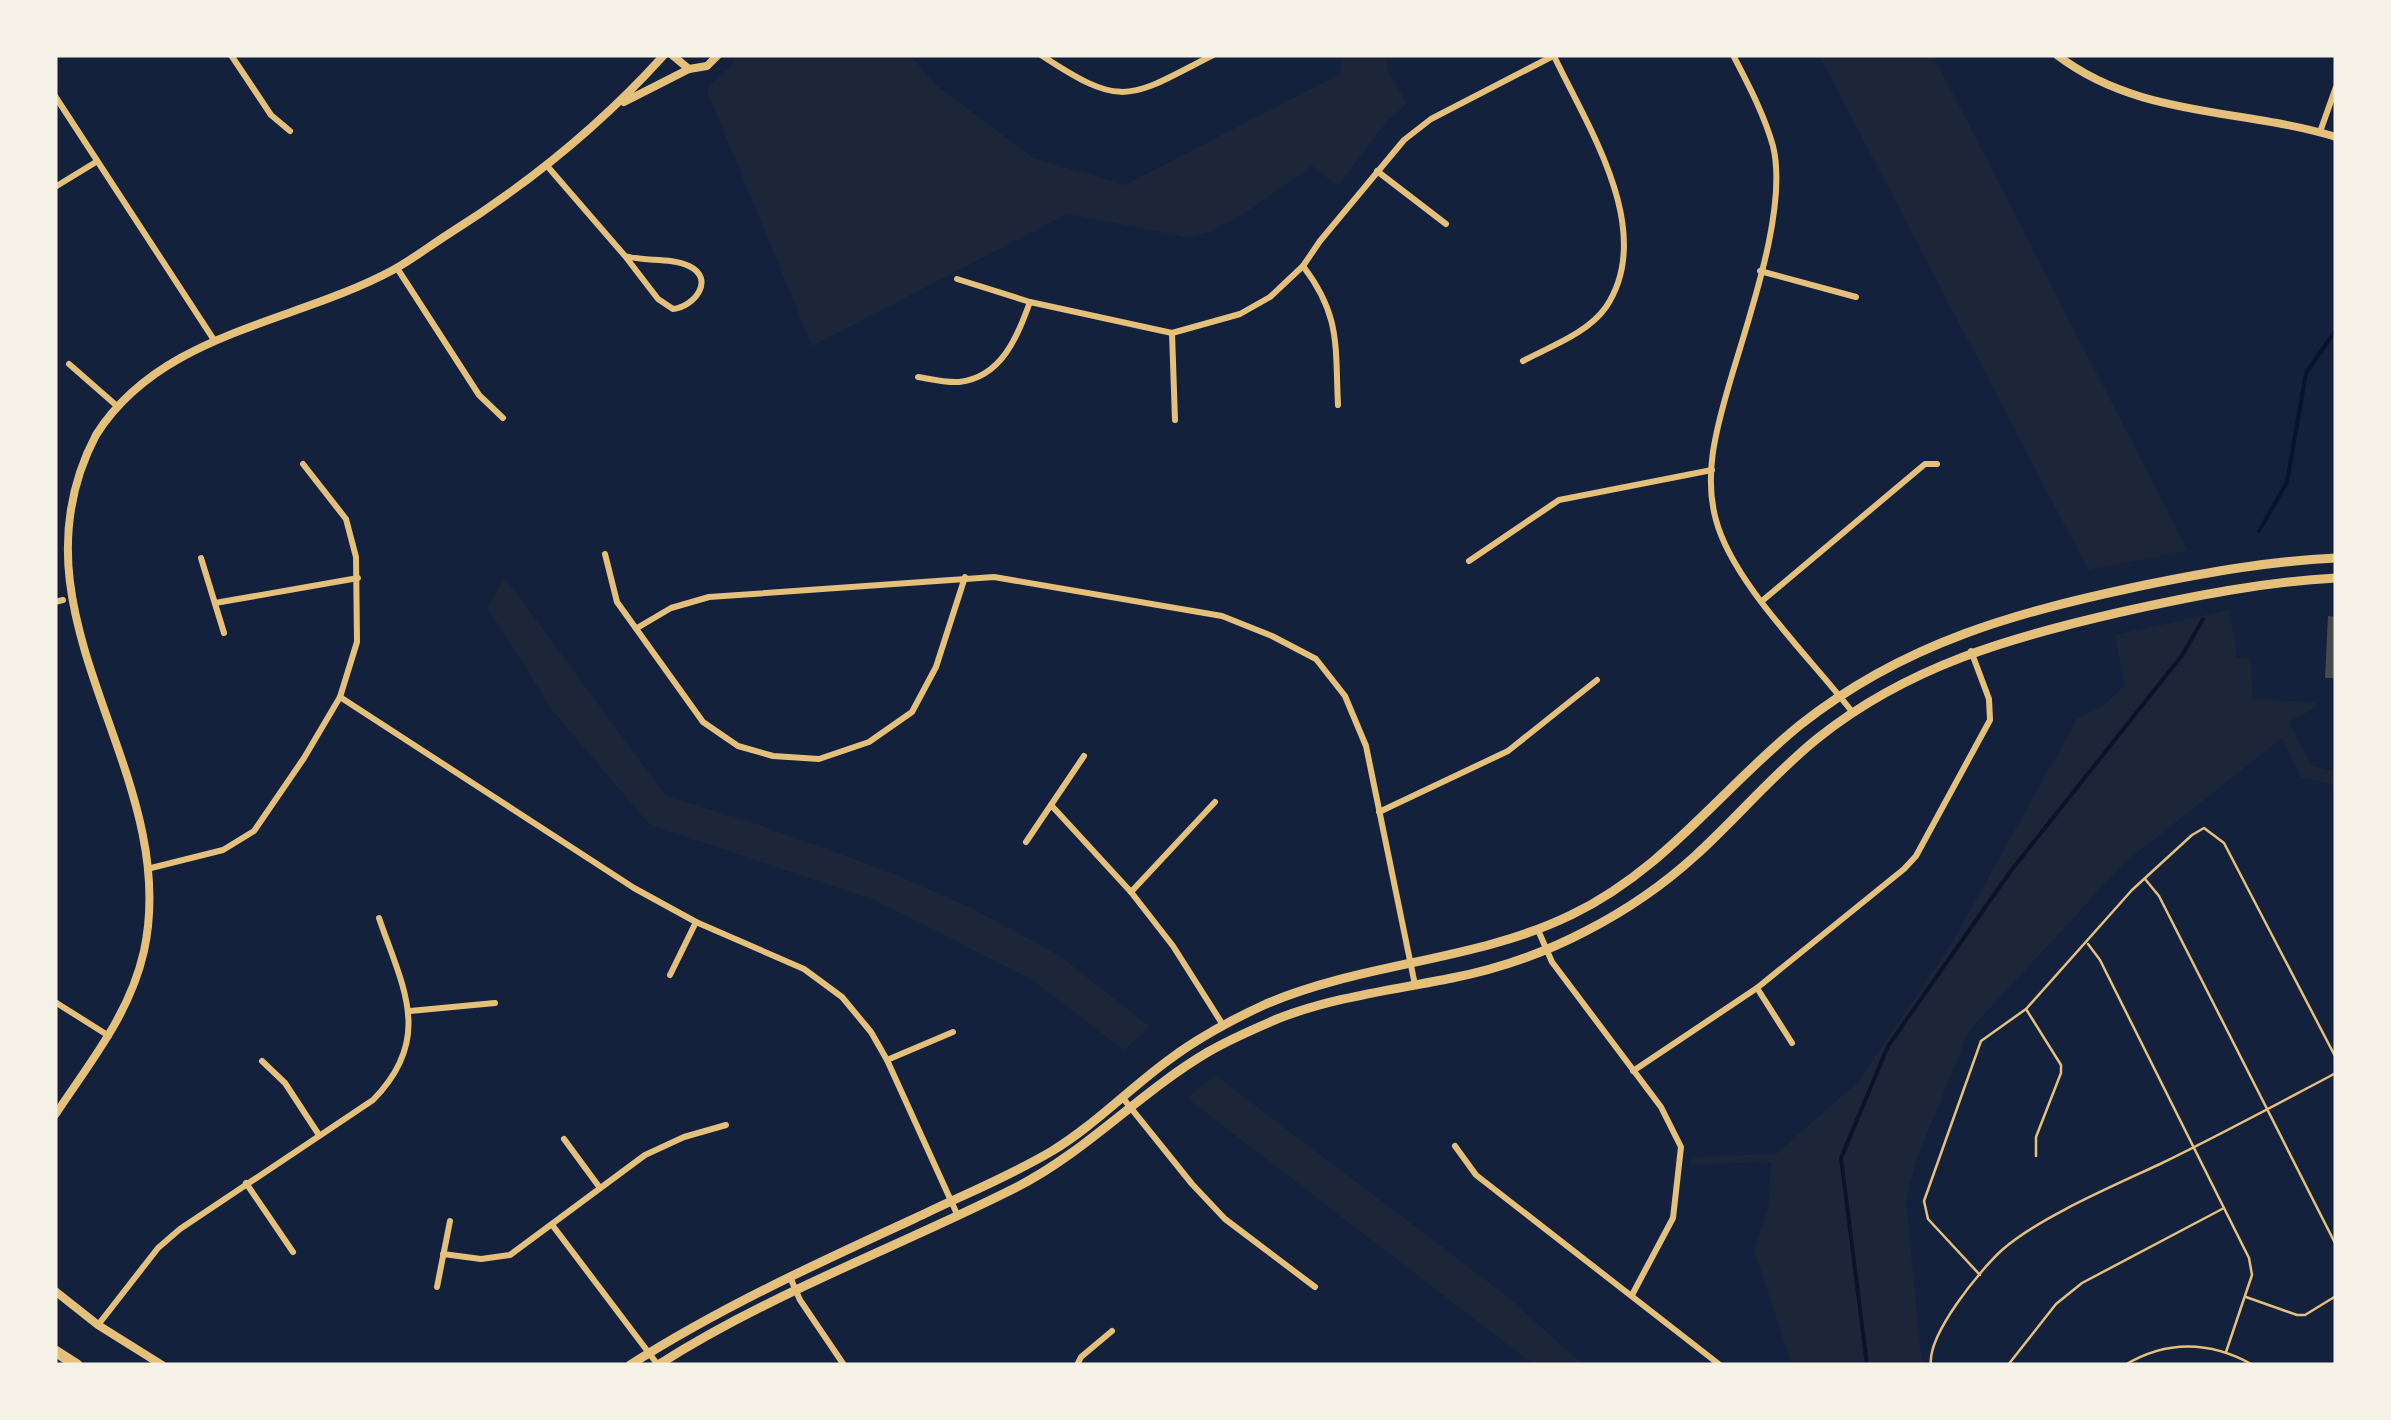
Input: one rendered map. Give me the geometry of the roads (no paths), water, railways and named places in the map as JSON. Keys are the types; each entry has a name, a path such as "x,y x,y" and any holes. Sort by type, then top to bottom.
{"highway":[{"path":"55,1352 77,1365"}],"main road":[{"path":"630,1365 698,1323 790,1276 1054,1150 1166,1061 1223,1025 1310,988 1457,955 1538,930 1599,900 1666,854 1750,767 1840,696 1921,650 2012,616 2218,569 2336,558"},
{"path":"658,1365 728,1322 1016,1188 1051,1167 1206,1053 1253,1029 1313,1006 1490,969 1604,922 1657,888 1698,853 1791,760 1853,713 1900,684 1971,652 2034,632 2264,583 2336,578"}],"street":[{"path":"230,55 271,115 290,131"},
{"path":"55,1116 109,1037 132,991 144,948 149,904 147,868 134,812 59,601 70,492 85,453 117,406 155,372 214,340 334,298 397,268 497,204 548,167 620,104 664,55"},
{"path":"672,55 689,68"},
{"path":"620,104 689,68 707,66 718,55"},
{"path":"1042,55 1097,88 1120,94 1148,89 1212,55"},
{"path":"957,280 1030,302 1172,333 1240,314 1270,296 1303,266 1404,140 1431,119 1554,55 1609,172 1620,203 1624,241 1618,282 1605,308 1580,330 1523,361"},
{"path":"1733,55 1754,94 1774,149 1775,196 1760,271 1713,444 1716,521 1733,558 1762,601 1853,713"},
{"path":"2057,55 2092,78 2129,95 2336,137"},
{"path":"2320,132 2336,87"},
{"path":"55,96 214,340"},
{"path":"55,187 96,162"},
{"path":"548,167 658,299 674,310 698,296 701,278 687,265 625,256"},
{"path":"1378,171 1446,224"},
{"path":"1303,266 1324,293 1332,316 1338,405"},
{"path":"397,268 479,395 503,418"},
{"path":"1760,271 1856,297"},
{"path":"918,377 959,382 986,371 1008,355 1030,302"},
{"path":"1172,333 1175,420"},
{"path":"69,364 117,406"},
{"path":"147,868 223,850 254,831 340,697 357,642 358,578 351,531 346,518 303,464"},
{"path":"1762,601 1925,464 1936,464"},
{"path":"1469,561 1559,500 1712,470"},
{"path":"605,554 617,602 704,722 738,746 774,756 819,759 868,742 912,712 936,667 964,578"},
{"path":"202,558 224,633"},
{"path":"215,603 358,578"},
{"path":"637,628 670,608 708,597 994,578 1222,616 1272,636 1316,659 1344,696 1366,746 1415,984"},
{"path":"1632,1071 1756,988 1904,870 1926,840 1990,720 1989,699 1971,652"},
{"path":"1379,812 1508,751 1597,680"},
{"path":"340,697 588,859 696,922 804,969 826,984 856,1012 886,1060 957,1214"},
{"path":"1026,842 1084,756"},
{"path":"1131,892 1214,802"},
{"path":"1051,805 1131,892 1173,946 1223,1025"},
{"path":"98,1326 158,1248 197,1215 373,1100 392,1080 404,1054 410,1011 379,918"},
{"path":"670,975 696,922"},
{"path":"1538,930 1552,962 1661,1107 1680,1147 1673,1218 1632,1295"},
{"path":"1756,988 1792,1043"},
{"path":"55,1002 109,1037"},
{"path":"410,1011 495,1003"},
{"path":"886,1060 953,1032"},
{"path":"262,1061 285,1084 319,1134"},
{"path":"1122,1097 1225,1220 1314,1288"},
{"path":"443,1254 505,1256 553,1226 660,1147 726,1125"},
{"path":"564,1139 600,1188"},
{"path":"1455,1146 1476,1175 1720,1365"},
{"path":"246,1182 293,1252"},
{"path":"436,1287 450,1221"},
{"path":"553,1226 658,1365"},
{"path":"790,1276 844,1365"},
{"path":"55,1290 98,1326 162,1365"},
{"path":"1078,1365 1112,1331"}],"lane":[{"path":"1980,1275 1928,1219 1924,1200 1981,1041 2026,1009 2145,878 2192,835 2204,828 2224,844 2336,1058"},
{"path":"2145,878 2159,896 2336,1245"},
{"path":"2087,942 2100,960 2249,1258 2252,1275 2226,1352"},
{"path":"2026,1009 2061,1073 2036,1137 2036,1156"},
{"path":"1930,1365 1939,1334 1980,1275 2004,1249 2057,1215 2336,1074"},
{"path":"2008,1365 2056,1304 2082,1283 2224,1208"},
{"path":"2245,1296 2297,1315 2306,1315 2336,1296"},
{"path":"2125,1365 2149,1351 2188,1344 2226,1352 2253,1365"}],"waterway":[{"path":"2259,531 2287,482 2306,373 2336,330"},
{"path":"1867,1365 1841,1158 1888,1046 2010,872 2183,654 2203,619"}]}
